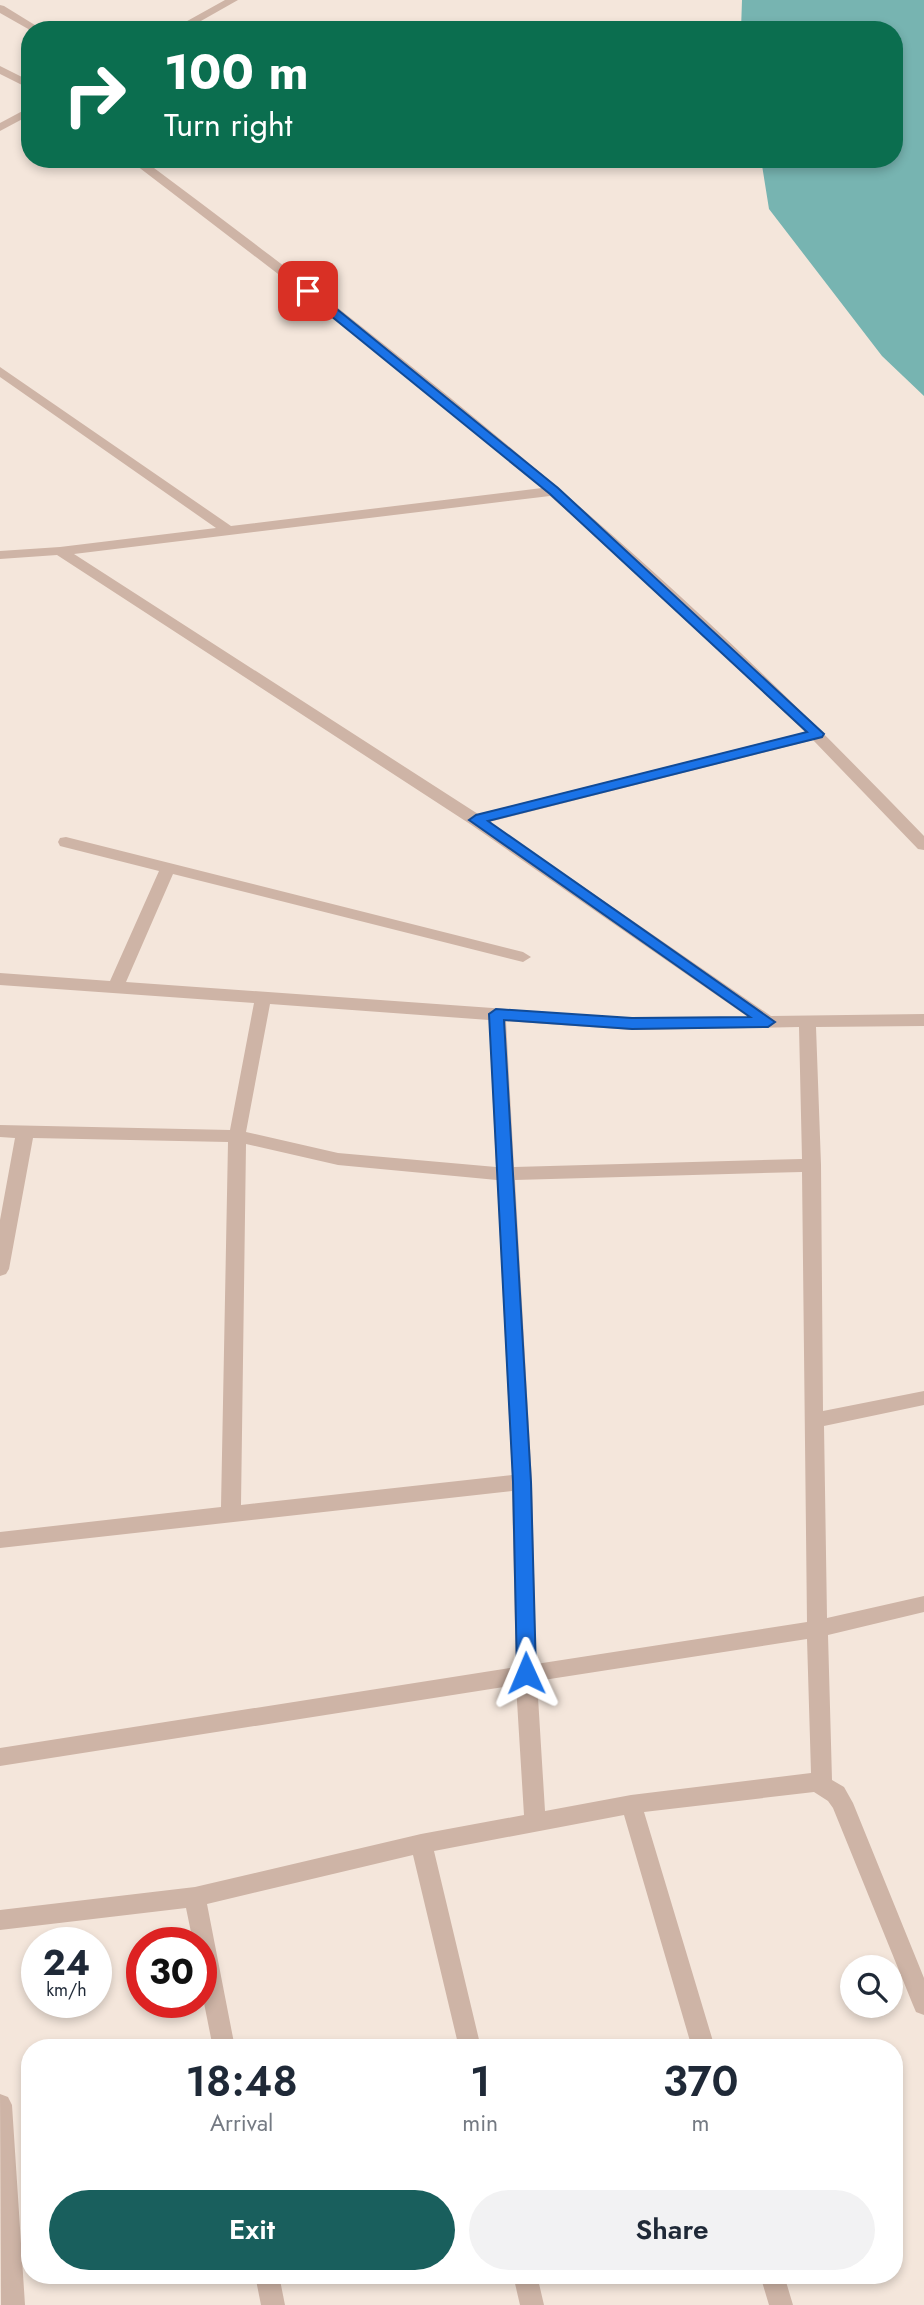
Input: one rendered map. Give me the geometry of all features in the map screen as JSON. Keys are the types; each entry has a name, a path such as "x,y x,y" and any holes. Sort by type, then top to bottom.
{"street":[{"path":"193,21 233,0"},
{"path":"0,8 22,21"},
{"path":"0,69 21,81"},
{"path":"0,128 21,115"},
{"path":"146,168 247,242 554,491 817,734 924,845"},
{"path":"0,371 228,530"},
{"path":"0,555 60,551 554,491"},
{"path":"60,551 476,820 768,1022"},
{"path":"476,820 817,734"},
{"path":"66,842 523,957"},
{"path":"115,988 168,868"},
{"path":"0,979 632,1024 924,1020"},
{"path":"230,1514 237,1136 263,997"},
{"path":"496,1014 522,1482 526,1673 535,1821"},
{"path":"807,1022 816,1420 816,1629 822,1784"},
{"path":"0,1131 237,1136 338,1159 505,1174 811,1166"},
{"path":"0,1269 25,1132"},
{"path":"816,1420 924,1398"},
{"path":"0,1540 522,1482"},
{"path":"0,1757 816,1629 924,1604"},
{"path":"0,1920 195,1897 421,1844 535,1821 631,1804 809,1782 822,1784 836,1794 842,1803 924,2005"},
{"path":"631,1804 701,2039"},
{"path":"421,1844 468,2039"},
{"path":"195,1897 222,2039"},
{"path":"0,2105 12,2305"},
{"path":"269,2284 273,2305"},
{"path":"527,2284 532,2305"},
{"path":"775,2284 781,2305"}],"water":[{"path":"742,0 924,0 924,396 882,356 769,209 762,168 903,168 903,21 741,21"}],"route":[{"path":"308,291 554,491 817,734 476,820 768,1022 632,1024 496,1014 522,1482 526,1673"}]}
